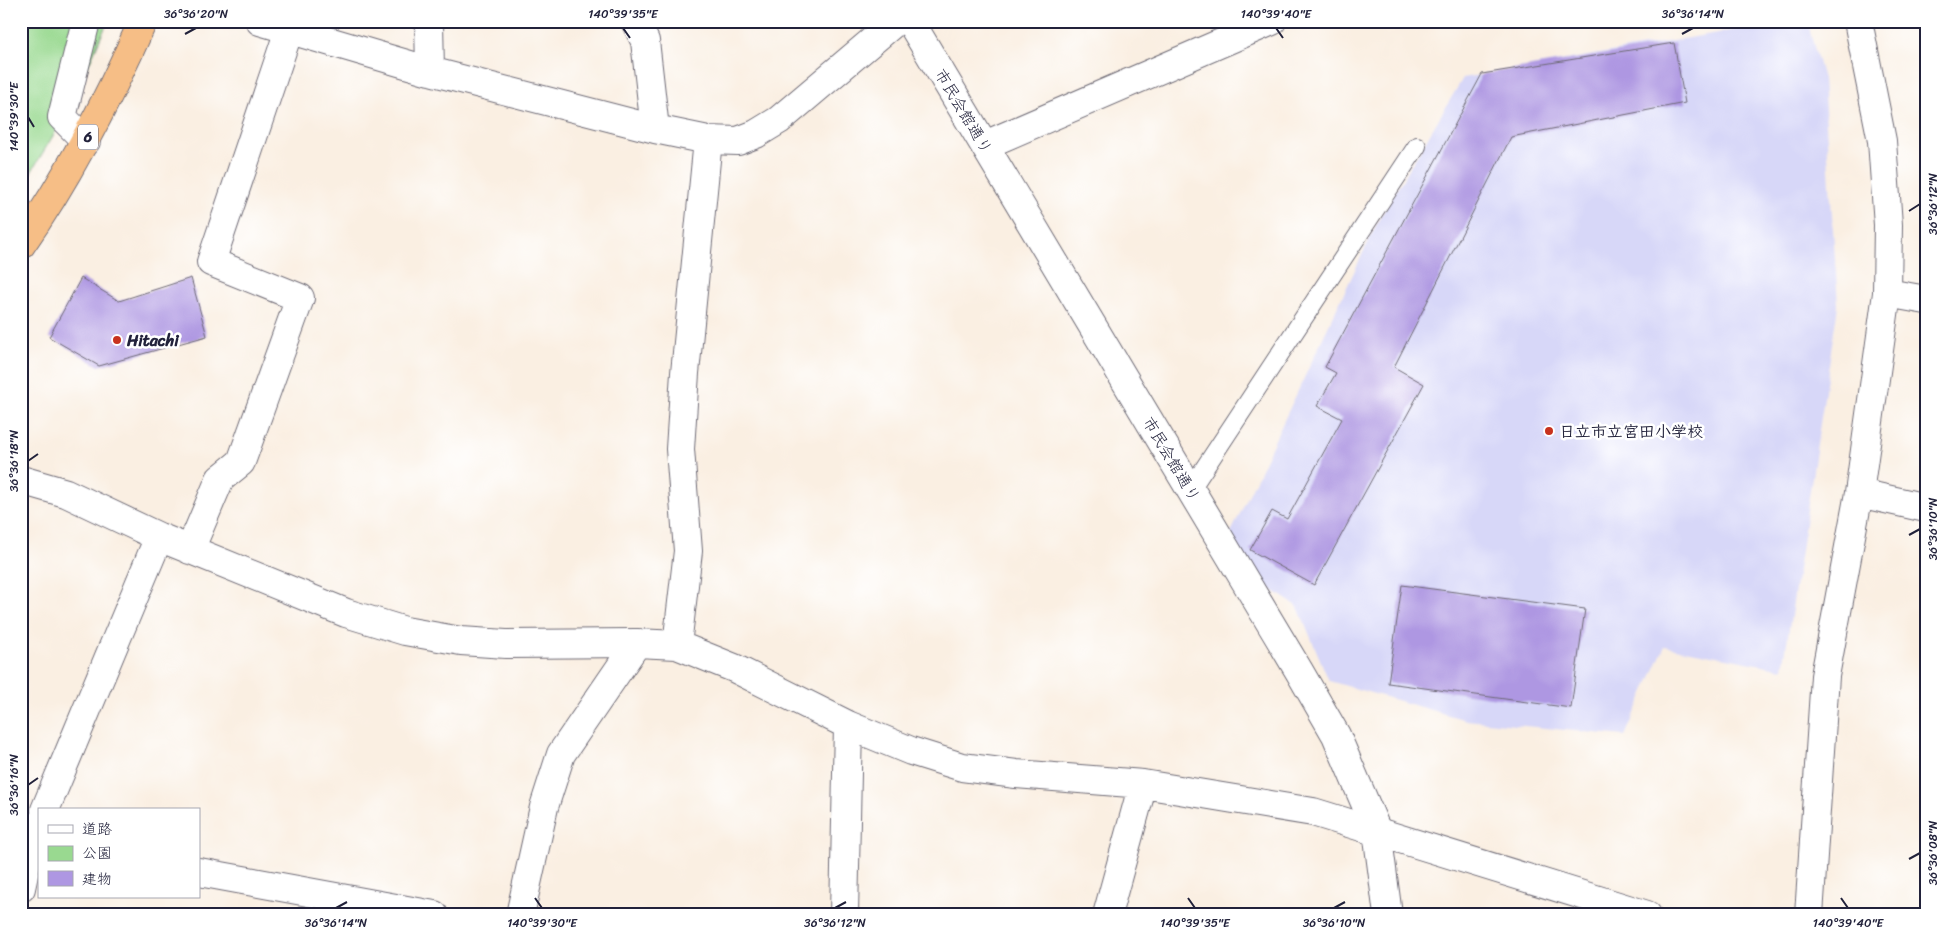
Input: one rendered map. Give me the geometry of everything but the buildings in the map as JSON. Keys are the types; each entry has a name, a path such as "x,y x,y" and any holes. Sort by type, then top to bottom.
{"highway":[{"name":"6","path":"21,245 49,206 86,141 113,90 143,21"}],"street":[{"path":"86,21 62,117 86,141"},
{"path":"260,21 430,71 655,129 708,140 738,141 756,134 779,120 896,21"},
{"path":"429,21 430,71"},
{"path":"635,21 645,41 655,129"},
{"name":"市民会館通り","path":"910,21 1299,670 1336,735 1377,831 1388,915"},
{"path":"1809,915 1825,676 1859,493 1887,293 1888,225 1882,142 1858,21"},
{"path":"984,145 1255,24"},
{"path":"190,550 220,479 241,462 300,298 211,262 290,30"},
{"path":"677,645 688,551 680,449 684,372 708,140"},
{"path":"1887,293 1926,300"},
{"path":"21,480 66,493 159,537 346,613 405,631 461,641 506,644 637,643 677,645 734,668 848,725 911,751 962,767 1016,774 1144,784 1312,812 1647,915"},
{"path":"1859,493 1926,508"},
{"path":"46,808 159,537"},
{"path":"520,915 544,807 561,754 637,643"},
{"path":"844,915 848,725"},
{"path":"1107,915 1144,784"},
{"path":"21,888 36,836"},
{"path":"200,872 434,915"}],"lane":[{"path":"1190,490 1417,146"}],"shaded area":[{"name":"日立市立宮田小学校","path":"1785,21 1807,21 1823,79 1838,305 1783,669 1665,646 1625,736 1466,720 1329,681 1298,607 1220,556 1378,221 1463,78"}],"green space":[{"path":"21,21 108,21 68,111 21,189"}],"place":[{"name":"Hitachi","path":"117,340"},
{"name":"日立市立宮田小学校","path":"1549,431"}]}
